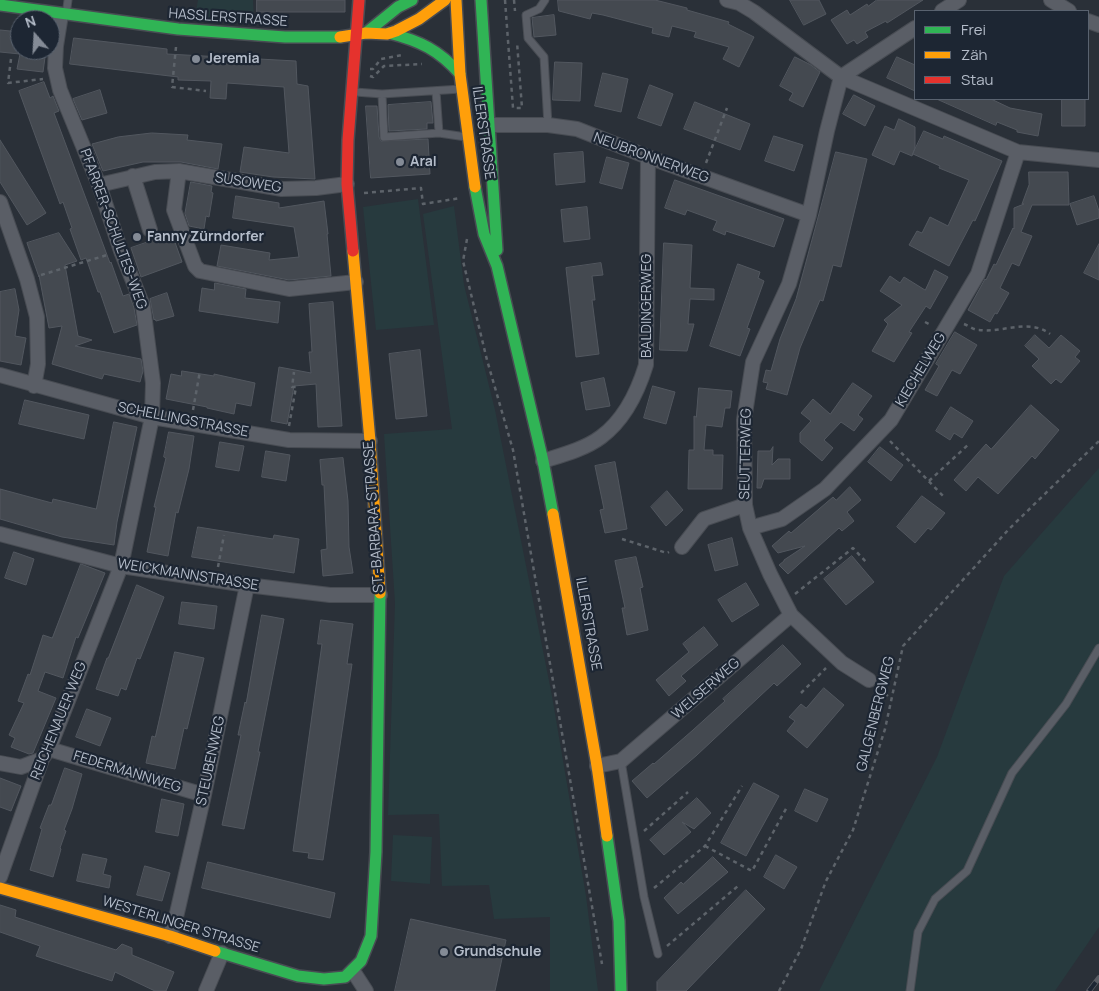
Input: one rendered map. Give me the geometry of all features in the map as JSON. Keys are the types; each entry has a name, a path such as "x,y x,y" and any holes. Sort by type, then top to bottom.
{"street":[{"name":"ST.-BARBARA-STRASSE","path":"353,970 362,961 371,936 376,852 380,595 370,441 347,189 348,140 354,72 361,34 359,0"},
{"name":"HASSLERSTRASSE","path":"0,5 177,30 269,37 314,38 389,33 414,21 445,0"},
{"name":"ILLERSTRASSE","path":"456,0 460,74 476,195 484,234 497,266 543,461 560,550 596,766 619,921 621,991"},
{"name":"ILLERSTRASSE","path":"481,0 497,266"},
{"path":"944,10 959,0"},
{"path":"1050,0 1067,10"},
{"path":"361,34 409,1"},
{"path":"736,1 841,77 1018,152 1099,160"},
{"name":"PFARRER-SCHULTES-WEG","path":"64,15 56,46 55,68 60,90 99,185 121,252 143,306 153,383 152,417 121,566"},
{"path":"841,77 914,29"},
{"path":"389,33 414,39 439,51 460,74"},
{"name":"SEUTTERWEG","path":"841,77 809,215 789,284 753,362 744,420 745,504 750,528 787,609 842,664 869,680"},
{"name":"NEUBRONNERWEG","path":"489,125 548,125 576,129 809,215"},
{"name":"KIECHELWEG","path":"750,528 782,519 825,489 891,420 978,274 1018,152"},
{"name":"BALDINGERWEG","path":"543,461 584,446 601,437 620,418 638,389 644,372 646,365 648,157"},
{"path":"179,171 174,210 195,266 200,271 289,288 356,282"},
{"name":"SUSOWEG","path":"99,185 133,176 179,171 282,189 347,189"},
{"path":"133,176 150,230"},
{"path":"0,202 27,279 37,318 38,364 34,386"},
{"name":"SCHELLINGSTRASSE","path":"0,375 34,386 152,417 190,424 287,439 370,441"},
{"path":"682,547 704,519 745,504"},
{"name":"WEICKMANNSTRASSE","path":"0,534 121,566 247,585 330,595 380,595"},
{"name":"REICHENAUER WEG","path":"0,877 46,754 121,566"},
{"name":"STEUBENWEG","path":"170,936 204,795 247,585"},
{"name":"WELSERWEG","path":"596,766 621,761 787,609"},
{"path":"0,763 21,767 46,754"},
{"name":"FEDERMANNWEG","path":"46,754 204,795"},
{"name":"WESTERLINGER STRASSE","path":"0,888 170,936 298,976 345,977 353,970"},
{"path":"206,991 222,953"},
{"path":"353,970 366,991"}],"lane":[{"path":"64,15 68,0"},
{"path":"545,0 538,9 526,14 528,38 544,57 548,125"},
{"path":"353,92 382,94 462,89"},
{"path":"436,91 439,133"},
{"path":"382,94 384,137 439,133 467,137"},
{"path":"910,991 918,932 936,899 967,871 1012,773 1066,704 1099,648"},
{"path":"621,761 644,897 658,954"}],"path":[{"path":"505,0 513,108 522,108 516,34"},
{"path":"177,30 172,87 206,91"},
{"path":"354,72 373,77 384,66 428,64 426,44"},
{"path":"373,69 381,59 398,56"},
{"path":"11,60 8,84 57,77"},
{"path":"701,176 727,108"},
{"path":"347,189 421,188 423,204 476,195"},
{"path":"468,233 463,262 487,360 513,450 604,973"},
{"path":"27,279 121,252"},
{"path":"952,318 978,330 1020,326 1042,328 1050,334"},
{"path":"190,424 200,371"},
{"path":"287,439 296,387 292,387 294,372"},
{"path":"880,431 945,498"},
{"name":"GALGENBERGWEG","path":"779,991 801,949 826,881 853,830 885,729 903,646 1009,529 1099,441"},
{"path":"929,481 970,442"},
{"path":"216,580 224,535"},
{"path":"622,539 667,553 682,547"},
{"path":"787,609 853,548 867,563"},
{"path":"801,693 836,658"},
{"path":"644,897 705,846 742,786"},
{"path":"634,840 688,792"},
{"path":"705,846 752,871 787,807"},
{"path":"658,954 738,886"}],"green space":[{"path":"198,0 253,0 254,23 195,17"},
{"path":"418,199 434,325 376,330 363,207"},
{"path":"454,206 464,285 495,410 552,696 586,896 598,991 550,991 550,917 494,919 489,885 442,886 439,814 388,815 395,603 384,434 452,429 423,214"},
{"path":"1099,468 1099,927 1055,991 819,991 937,757 1004,576"},
{"path":"393,835 432,837 430,884 391,881"}],"building":[{"path":"257,0 345,0 345,12 257,12"},
{"path":"558,0 655,0 729,22 728,24 754,37 739,67 723,59 729,47 694,37 696,32 672,26 669,37 652,33 653,28 603,15 592,13 590,19 559,11"},
{"path":"790,0 819,0 826,14 804,25"},
{"path":"877,0 923,0 887,23 886,21 865,32 868,37 857,44 854,40 847,44 831,20 847,10 850,15"},
{"path":"554,15 556,35 534,37 532,18"},
{"path":"0,30 10,31 10,53 0,52"},
{"path":"74,38 167,49 167,54 296,61 297,84 308,86 315,179 273,177 240,172 244,147 289,153 284,87 227,83 226,99 210,98 211,81 178,80 178,77 70,64"},
{"path":"795,57 820,72 803,107 789,100 793,93 780,86"},
{"path":"897,57 914,65 914,91 887,78"},
{"path":"19,60 45,60 43,72 17,69"},
{"path":"555,62 582,63 580,101 553,100"},
{"path":"603,73 628,79 621,112 595,106"},
{"path":"44,82 50,98 53,96 59,111 54,113 123,296 129,294 134,308 137,325 114,333 86,258 81,260 63,202 60,204 19,91"},
{"path":"650,85 673,94 661,126 638,118"},
{"path":"100,90 107,113 82,120 73,99"},
{"path":"854,95 875,106 865,126 843,114"},
{"path":"939,100 993,100 1010,108 1042,114 1038,136 1017,132 1017,130 997,122 996,125"},
{"path":"1062,100 1085,100 1085,126 1062,126"},
{"path":"431,102 433,123 427,123 427,129 389,131 388,105"},
{"path":"695,102 750,124 740,150 684,129"},
{"name":"Aral","path":"366,106 377,106 379,137 381,141 428,139 430,174 371,178"},
{"path":"899,119 915,127 915,148 912,156 900,151 894,165 872,155 885,126 894,130"},
{"path":"924,131 943,139 944,136 1002,161 975,221 973,220 949,266 909,245 917,231 922,233 930,217 948,226 969,180 939,168 940,166 913,154"},
{"path":"152,133 188,135 187,140 222,144 218,169 181,162 143,162 103,171 92,144 118,137"},
{"path":"774,136 803,145 794,171 765,161"},
{"path":"0,140 46,213 27,225 0,182"},
{"path":"583,152 585,182 556,185 554,154"},
{"path":"836,152 867,159 841,267 833,265 823,301 820,300 800,348 787,395 766,389 768,383 763,382 766,370 771,371 780,339 796,299"},
{"path":"607,157 629,163 622,189 600,183"},
{"path":"1029,172 1068,172 1069,205 1032,205 1021,232 1032,236 1019,266 1012,263 1000,288 1009,293 990,322 968,310 994,264 996,265 1014,229 1014,208 1024,204 1022,204 1029,185"},
{"path":"675,180 784,219 774,247 726,231 725,235 713,230 717,221 687,210 685,215 665,208"},
{"path":"191,182 212,186 211,192 213,193 209,217 206,216 204,229 189,226 185,214"},
{"path":"236,196 279,203 279,208 324,201 331,276 289,280 217,266 221,245 270,253 269,260 299,257 294,227 233,218"},
{"path":"1094,196 1099,211 1099,218 1077,225 1070,204"},
{"path":"587,207 590,239 564,242 561,210"},
{"path":"59,233 77,261 65,265 78,336 92,340 75,346 141,359 143,371 140,382 104,374 102,379 52,364 62,326 49,328 39,275 39,277 27,243"},
{"path":"172,234 182,262 141,277 131,248"},
{"path":"664,243 692,245 690,288 714,289 714,300 690,299 688,324 694,324 687,351 660,350"},
{"path":"1099,244 1099,280 1084,273"},
{"path":"601,263 603,275 592,276 595,300 592,300 599,354 576,357 566,268"},
{"path":"738,264 760,272 758,278 764,281 747,328 750,329 740,356 710,346"},
{"path":"935,270 948,277 930,309 926,306 909,332 912,333 894,362 872,351 888,324 884,320 902,305 880,291 890,276 900,283 904,277 925,290"},
{"path":"215,283 246,289 245,298 280,302 278,323 199,311 202,288 214,290"},
{"path":"15,289 19,310 15,336 26,338 21,365 0,361 0,292"},
{"path":"167,293 174,316 156,321 154,320 150,299"},
{"path":"333,302 342,426 318,427 316,384 294,386 287,424 271,421 279,367 311,373 309,352 312,352 309,304"},
{"path":"955,332 977,345 960,374 952,370 937,396 925,390 939,366 936,364"},
{"path":"1035,335 1049,348 1061,335 1080,351 1075,357 1080,361 1061,383 1056,379 1051,384 1032,366 1039,359 1025,346"},
{"path":"420,350 427,416 396,419 389,354"},
{"path":"182,371 214,376 214,374 255,383 251,406 236,403 234,414 166,399 171,374 181,376"},
{"path":"604,378 610,406 586,410 581,383"},
{"path":"853,383 872,396 858,415 863,419 854,431 841,422 824,440 833,448 822,461 800,442 800,433 811,421 801,413 813,399 830,414"},
{"path":"653,386 675,392 666,424 644,418"},
{"path":"699,388 732,391 730,408 725,408 722,427 706,425 704,450 713,450 713,455 723,455 722,489 688,489 689,450 694,450 694,416 696,417"},
{"path":"25,400 89,415 84,439 19,424"},
{"path":"1031,405 1059,430 1035,459 1032,456 998,494 978,477 966,491 954,480 986,444 991,449"},
{"path":"951,407 973,421 962,438 954,433 950,440 936,431"},
{"path":"114,422 137,427 114,545 62,537 0,519 0,489 52,503 53,499 96,509"},
{"path":"169,432 194,436 189,469 178,513 176,512 168,556 147,552 156,507 154,507 166,458 164,457"},
{"path":"220,442 244,446 239,471 216,467"},
{"path":"773,447 772,465 778,459 790,459 790,479 764,479 761,488 757,488 758,451 770,451"},
{"path":"880,447 903,465 891,481 868,462"},
{"path":"266,451 290,455 286,481 262,477"},
{"path":"343,458 348,501 349,547 353,573 323,576 321,550 327,549 324,485 322,485 320,460"},
{"path":"615,462 627,529 605,533 600,510 604,509 595,466"},
{"path":"850,487 861,500 847,512 854,521 842,531 839,528 788,574 779,565 805,546 778,553 772,546 789,531 791,533 833,497 836,500"},
{"path":"667,491 683,510 666,526 651,507"},
{"path":"922,496 945,513 931,530 928,528 915,543 897,527"},
{"path":"198,527 273,539 274,535 299,539 294,573 192,557"},
{"path":"732,538 738,565 715,571 708,545"},
{"path":"14,552 34,559 26,585 5,578"},
{"path":"852,556 874,582 846,605 824,579"},
{"path":"636,557 643,587 640,588 648,630 627,635 622,608 625,608 615,561"},
{"path":"81,564 105,573 78,638 76,637 63,678 45,672 38,691 56,698 33,753 29,754 11,747 15,738 9,735 24,703 18,701 28,674 30,675 43,635 52,638"},
{"path":"746,583 759,605 732,622 718,600"},
{"path":"137,585 164,597 140,659 137,658 126,690 121,688 118,696 96,689"},
{"path":"182,602 217,606 214,629 179,624"},
{"path":"262,615 284,619 244,829 222,825 241,735 238,735 246,703"},
{"path":"321,620 353,624 347,664 352,664 323,860 308,858 309,853 293,851 322,644 318,644"},
{"path":"704,627 718,645 681,676 686,681 669,696 656,680 689,652 683,644"},
{"path":"783,645 801,664 777,686 774,683 697,755 647,798 632,781 693,730 725,701 723,699"},
{"path":"175,652 204,658 187,729 184,728 175,769 146,763 152,736 155,737"},
{"path":"824,688 844,705 807,748 787,731 795,721 789,717 801,704 806,708"},
{"path":"87,709 111,718 100,746 76,737"},
{"path":"65,768 82,774 64,830 66,831 53,877 30,870 42,829 40,828"},
{"path":"0,778 21,786 11,811 0,807"},
{"path":"754,783 779,796 746,856 721,843"},
{"path":"805,789 828,799 817,822 795,811"},
{"path":"697,798 711,813 694,829 682,822 691,832 664,855 650,840"},
{"path":"162,799 184,804 178,836 156,832"},
{"path":"83,854 107,859 103,874 111,876 109,888 77,881"},
{"path":"776,855 797,867 784,889 764,877"},
{"path":"713,857 728,872 678,914 664,898"},
{"path":"208,862 335,893 330,918 202,888"},
{"path":"145,866 170,873 162,901 137,895"},
{"path":"746,890 765,909 686,991 657,991 657,982"},
{"path":"0,905 16,910 15,917 116,950 122,944 132,948 132,955 174,972 166,991 155,991 115,972 112,981 36,956 40,946 0,932"},
{"path":"411,919 506,940 495,991 395,991"}],"railway":[{"path":"1089,991 1099,978"}],"traffic: fast":[{"path":"366,33 398,7 412,0"},
{"path":"481,0 497,250"},
{"path":"0,5 178,29 285,37 340,37"},
{"path":"389,33 420,43 444,59 460,74"},
{"path":"475,187 484,234 497,266 543,461 553,514"},
{"path":"215,951 298,976 324,979 345,977 361,961 371,936 376,852 380,593"},
{"path":"607,836 619,921 621,991"}],"traffic: slow":[{"path":"340,37 366,33 387,34 396,31 419,19 445,0"},
{"path":"456,0 460,74 475,187"},
{"path":"353,251 370,441 380,593"},
{"path":"553,514 597,766 607,836"},
{"path":"0,888 170,936 215,951"}],"traffic: jam":[{"path":"353,251 347,184 348,140 359,0"}],"place":[{"name":"Jeremia","path":"196,59"},
{"name":"Aral","path":"400,162"},
{"name":"Fanny Zürndorfer","path":"137,237"},
{"name":"Grundschule","path":"444,952"}]}
